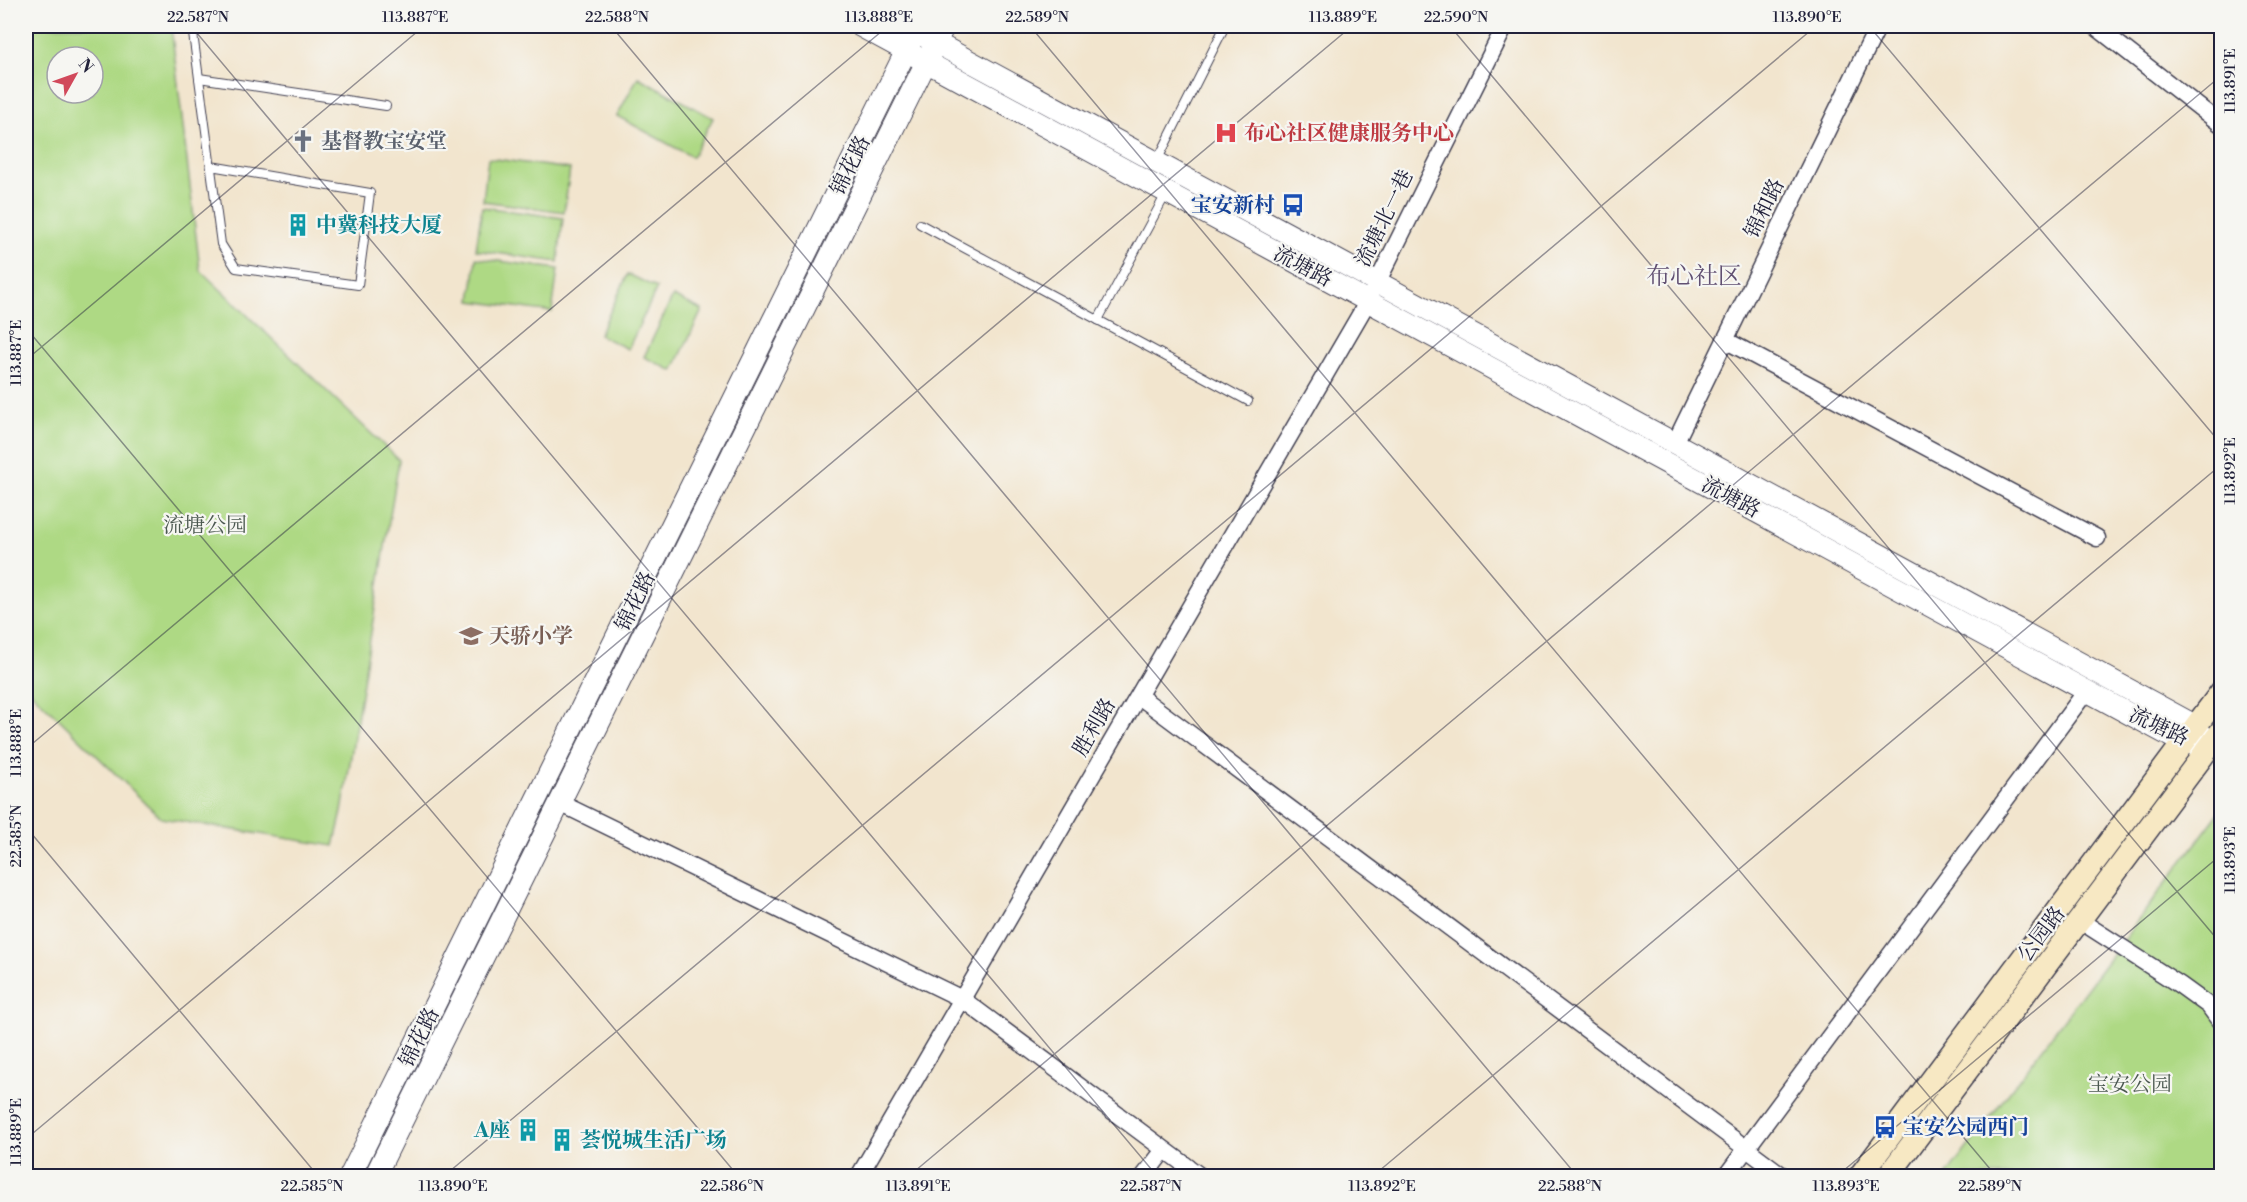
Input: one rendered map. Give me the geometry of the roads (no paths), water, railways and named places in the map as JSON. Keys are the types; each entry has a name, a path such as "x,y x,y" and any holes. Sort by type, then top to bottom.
{"main road":[{"name":"公园路","path":"1860,1176 2222,691"},
{"name":"公园路","path":"1888,1176 2216,738"}],"street":[{"name":"流塘路","path":"860,26 2087,690 2190,734 2216,738"},
{"name":"流塘北一巷","path":"1368,301 1505,26"},
{"name":"锦和路","path":"1675,443 1878,26"},
{"path":"2096,26 2222,125"},
{"name":"流塘路","path":"914,27 940,34 1157,162 1675,443 2190,734"},
{"name":"锦花路","path":"350,1176 906,51 914,27"},
{"name":"锦花路","path":"375,1176 940,34"},
{"name":"胜利路","path":"859,1176 1368,301"},
{"path":"1725,340 2097,538"},
{"path":"1726,1176 2087,690"},
{"path":"1139,696 1783,1176"},
{"path":"560,803 962,999 1200,1176"},
{"path":"2079,920 2209,1006 2222,1024"},
{"path":"1144,1176 1164,1150"}],"lane":[{"path":"192,26 221,244 236,268 358,285 370,193 211,166"},
{"path":"1157,162 1225,26"},
{"path":"200,78 386,106"},
{"path":"1098,320 1167,192"},
{"path":"920,224 1248,401"}],"place":[{"name":"布心社区健康服务中心","path":"1226,133"},
{"name":"基督教宝安堂","path":"303,141"},
{"name":"宝安新村","path":"1293,205"},
{"name":"中冀科技大厦","path":"298,225"},
{"name":"天骄小学","path":"471,636"},
{"name":"宝安公园西门","path":"1885,1127"},
{"name":"A座","path":"528,1130"},
{"name":"荟悦城生活广场","path":"562,1140"}],"district":[{"name":"布心社区","path":"1694,276"}],"park label":[{"name":"流塘公园","path":"205,525"},
{"name":"宝安公园","path":"2130,1084"}]}
